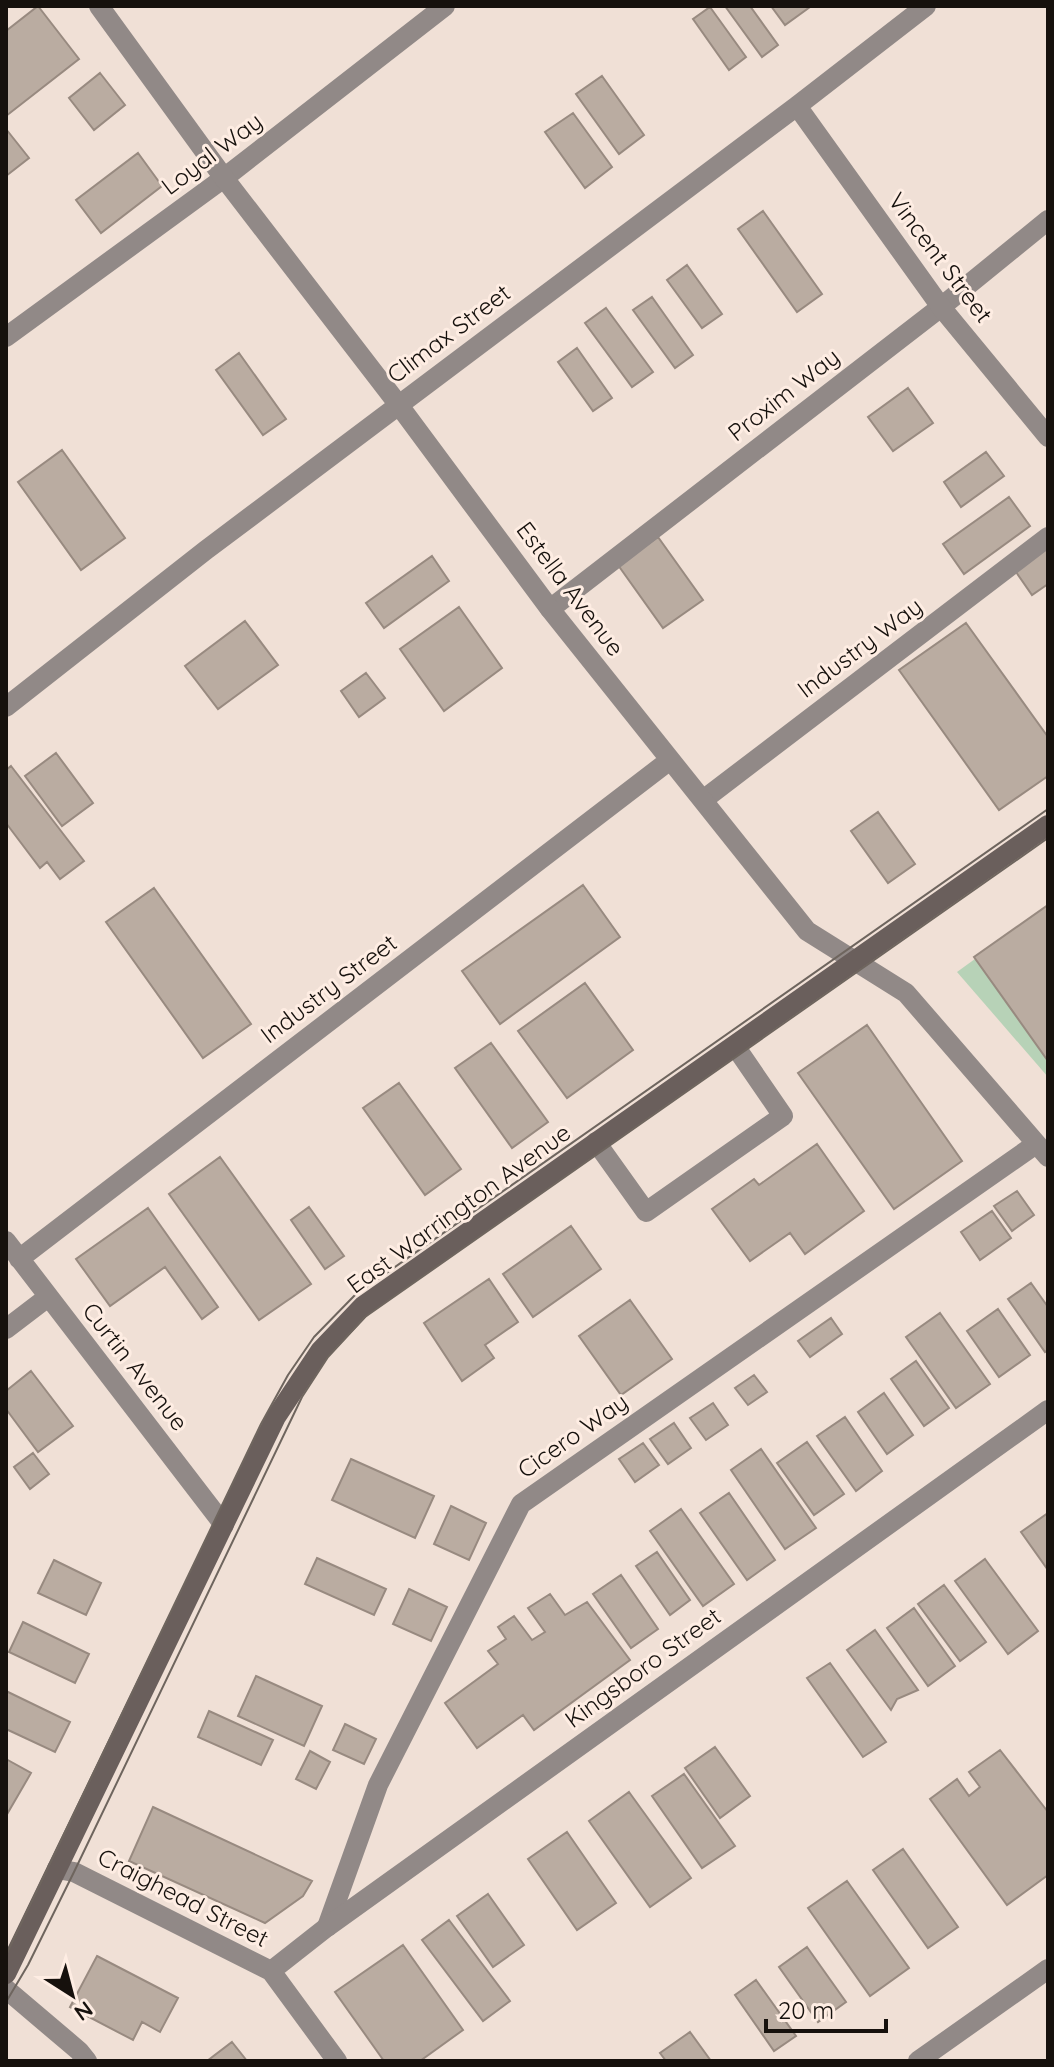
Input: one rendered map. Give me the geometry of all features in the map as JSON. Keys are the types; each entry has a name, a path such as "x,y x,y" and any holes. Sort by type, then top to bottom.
{"main road":[{"name":"East Warrington Avenue","path":"6,1974 276,1417 320,1351 363,1306 1048,825"}],"street":[{"name":"Estella Avenue","path":"99,6 224,178 398,404 550,609 807,931 906,993 1042,1150"},
{"name":"Loyal Way","path":"6,337 224,178 445,6"},
{"name":"Climax Street","path":"6,707 206,550 926,6"},
{"name":"Vincent Street","path":"797,106 941,307 1048,437"},
{"name":"Proxim Way","path":"550,609 941,307 1048,220"},
{"name":"Industry Way","path":"703,800 1048,537"},
{"name":"Industry Street","path":"19,1259 670,760"},
{"path":"596,1142 646,1212 783,1116 735,1046"},
{"name":"Cicero Way","path":"327,1927 378,1785 521,1504 1042,1150"},
{"name":"Curtin Avenue","path":"6,1241 224,1525"},
{"path":"6,1329 48,1297"},
{"name":"Kingsboro Street","path":"271,1971 327,1927 1048,1410"},
{"name":"Craighead Street","path":"57,1869 74,1872 271,1971 337,2061"},
{"path":"918,2061 1048,1969"},
{"path":"6,1989 87,2061"}],"green space":[{"path":"1048,906 1048,1077 957,972"}],"building":[{"path":"38,6 79,59 6,116 6,31"},
{"path":"725,6 750,6 778,45 762,57"},
{"path":"771,6 810,6 810,7 785,25"},
{"path":"710,7 746,57 729,70 693,19"},
{"path":"100,73 125,105 94,130 69,98"},
{"path":"602,76 644,135 619,154 576,94"},
{"path":"573,113 612,167 585,188 545,132"},
{"path":"6,129 29,158 6,176"},
{"path":"138,153 162,186 101,233 76,200"},
{"path":"763,211 822,294 797,312 738,229"},
{"path":"687,265 722,314 702,328 667,280"},
{"path":"652,297 693,355 675,368 633,310"},
{"path":"606,308 653,372 632,387 585,323"},
{"path":"577,348 612,398 593,411 558,362"},
{"path":"239,353 286,419 263,435 216,370"},
{"path":"908,388 933,423 893,451 868,417"},
{"path":"62,450 125,538 81,570 18,482"},
{"path":"986,452 1004,476 961,507 944,482"},
{"path":"1009,497 1030,526 964,574 943,544"},
{"path":"658,537 703,600 663,628 618,565"},
{"path":"1048,546 1048,584 1032,595 1014,569"},
{"path":"432,556 449,581 384,628 366,603"},
{"path":"459,607 502,668 444,711 400,649"},
{"path":"245,621 278,665 218,709 185,666"},
{"path":"966,623 1048,737 1048,776 999,810 899,670"},
{"path":"366,673 385,698 359,717 341,691"},
{"path":"56,753 93,803 62,826 25,776"},
{"path":"11,766 84,861 60,879 47,862 40,868 6,823 6,770"},
{"path":"878,812 915,864 888,883 851,831"},
{"path":"583,885 620,937 500,1024 462,971"},
{"path":"154,888 251,1024 203,1058 106,922"},
{"path":"1048,905 1048,1061 974,957"},
{"path":"585,983 633,1050 567,1098 518,1031"},
{"path":"867,1025 962,1161 894,1209 798,1073"},
{"path":"491,1043 548,1122 512,1148 455,1068"},
{"path":"399,1083 461,1169 425,1195 363,1108"},
{"path":"817,1144 864,1211 805,1254 790,1233 750,1261 712,1209 754,1179 759,1185"},
{"path":"220,1157 311,1284 259,1320 169,1194"},
{"path":"1017,1191 1034,1215 1012,1231 994,1206"},
{"path":"309,1207 344,1256 325,1269 291,1220"},
{"path":"148,1208 218,1307 202,1319 165,1267 110,1306 76,1259"},
{"path":"992,1211 1011,1238 980,1260 961,1232"},
{"path":"571,1226 601,1269 533,1317 503,1274"},
{"path":"489,1279 518,1322 485,1345 494,1358 462,1381 424,1323"},
{"path":"1031,1283 1048,1307 1048,1350 1045,1352 1008,1299"},
{"path":"630,1300 672,1359 621,1395 579,1336"},
{"path":"998,1309 1030,1355 999,1377 967,1331"},
{"path":"940,1313 990,1384 956,1408 906,1337"},
{"path":"831,1318 842,1334 810,1357 798,1341"},
{"path":"916,1361 949,1408 924,1426 891,1379"},
{"path":"31,1371 73,1426 38,1452 6,1409 6,1391"},
{"path":"754,1375 767,1392 748,1405 735,1388"},
{"path":"884,1393 913,1435 887,1454 858,1412"},
{"path":"713,1403 728,1425 706,1440 690,1418"},
{"path":"845,1417 882,1471 856,1491 817,1436"},
{"path":"674,1423 691,1448 668,1464 650,1439"},
{"path":"807,1442 844,1494 814,1515 777,1463"},
{"path":"643,1443 659,1465 635,1482 619,1459"},
{"path":"761,1449 816,1528 785,1549 731,1470"},
{"path":"33,1453 49,1474 30,1489 14,1467"},
{"path":"351,1459 434,1496 415,1538 332,1500"},
{"path":"729,1493 775,1560 747,1580 700,1513"},
{"path":"451,1506 486,1523 469,1560 434,1544"},
{"path":"681,1509 734,1584 703,1606 650,1531"},
{"path":"1048,1513 1048,1570 1021,1532"},
{"path":"657,1552 690,1600 670,1615 636,1566"},
{"path":"317,1558 386,1589 374,1615 305,1584"},
{"path":"985,1559 1038,1631 1008,1654 955,1581"},
{"path":"54,1560 101,1583 86,1615 38,1593"},
{"path":"621,1575 658,1629 631,1648 593,1594"},
{"path":"944,1585 986,1642 960,1661 918,1604"},
{"path":"409,1589 447,1607 431,1641 393,1624"},
{"path":"550,1594 565,1615 587,1602 630,1660 534,1730 523,1715 477,1748 445,1703 498,1664 488,1651 506,1639 498,1627 514,1616 532,1640 545,1632 528,1608"},
{"path":"914,1608 955,1666 928,1686 887,1628"},
{"path":"23,1622 89,1654 75,1683 9,1652"},
{"path":"875,1630 918,1690 897,1699 891,1710 847,1650"},
{"path":"830,1663 886,1742 863,1757 807,1678"},
{"path":"256,1676 322,1706 304,1746 238,1716"},
{"path":"6,1691 70,1722 55,1752 6,1729"},
{"path":"209,1711 273,1740 261,1765 198,1737"},
{"path":"345,1724 376,1739 364,1764 333,1750"},
{"path":"715,1747 750,1796 720,1818 685,1768"},
{"path":"1000,1750 1048,1812 1048,1875 1007,1905 930,1799 957,1779 969,1796 980,1787 969,1772"},
{"path":"310,1751 330,1762 316,1789 296,1779"},
{"path":"6,1759 31,1773 6,1816"},
{"path":"684,1774 735,1846 702,1868 652,1796"},
{"path":"629,1792 691,1878 650,1907 589,1821"},
{"path":"153,1807 312,1881 303,1896 265,1923 129,1861"},
{"path":"567,1832 616,1903 577,1930 528,1859"},
{"path":"903,1849 958,1927 928,1948 873,1870"},
{"path":"847,1881 909,1968 870,1996 808,1908"},
{"path":"488,1894 524,1945 493,1967 457,1916"},
{"path":"449,1920 510,2001 483,2021 422,1940"},
{"path":"403,1945 463,2030 420,2061 384,2061 335,1992"},
{"path":"807,1947 846,2002 818,2022 779,1967"},
{"path":"97,1956 178,1998 160,2032 142,2022 133,2040 70,2007"},
{"path":"756,1980 796,2036 774,2051 735,1995"},
{"path":"690,2032 711,2061 666,2061 660,2053"},
{"path":"232,2042 247,2061 207,2061"}],"tram line":[{"path":"6,1955 261,1424 288,1375 314,1337 355,1295 1048,809"},
{"path":"6,2002 74,1872 302,1397 328,1357 365,1317 1048,838"}]}
